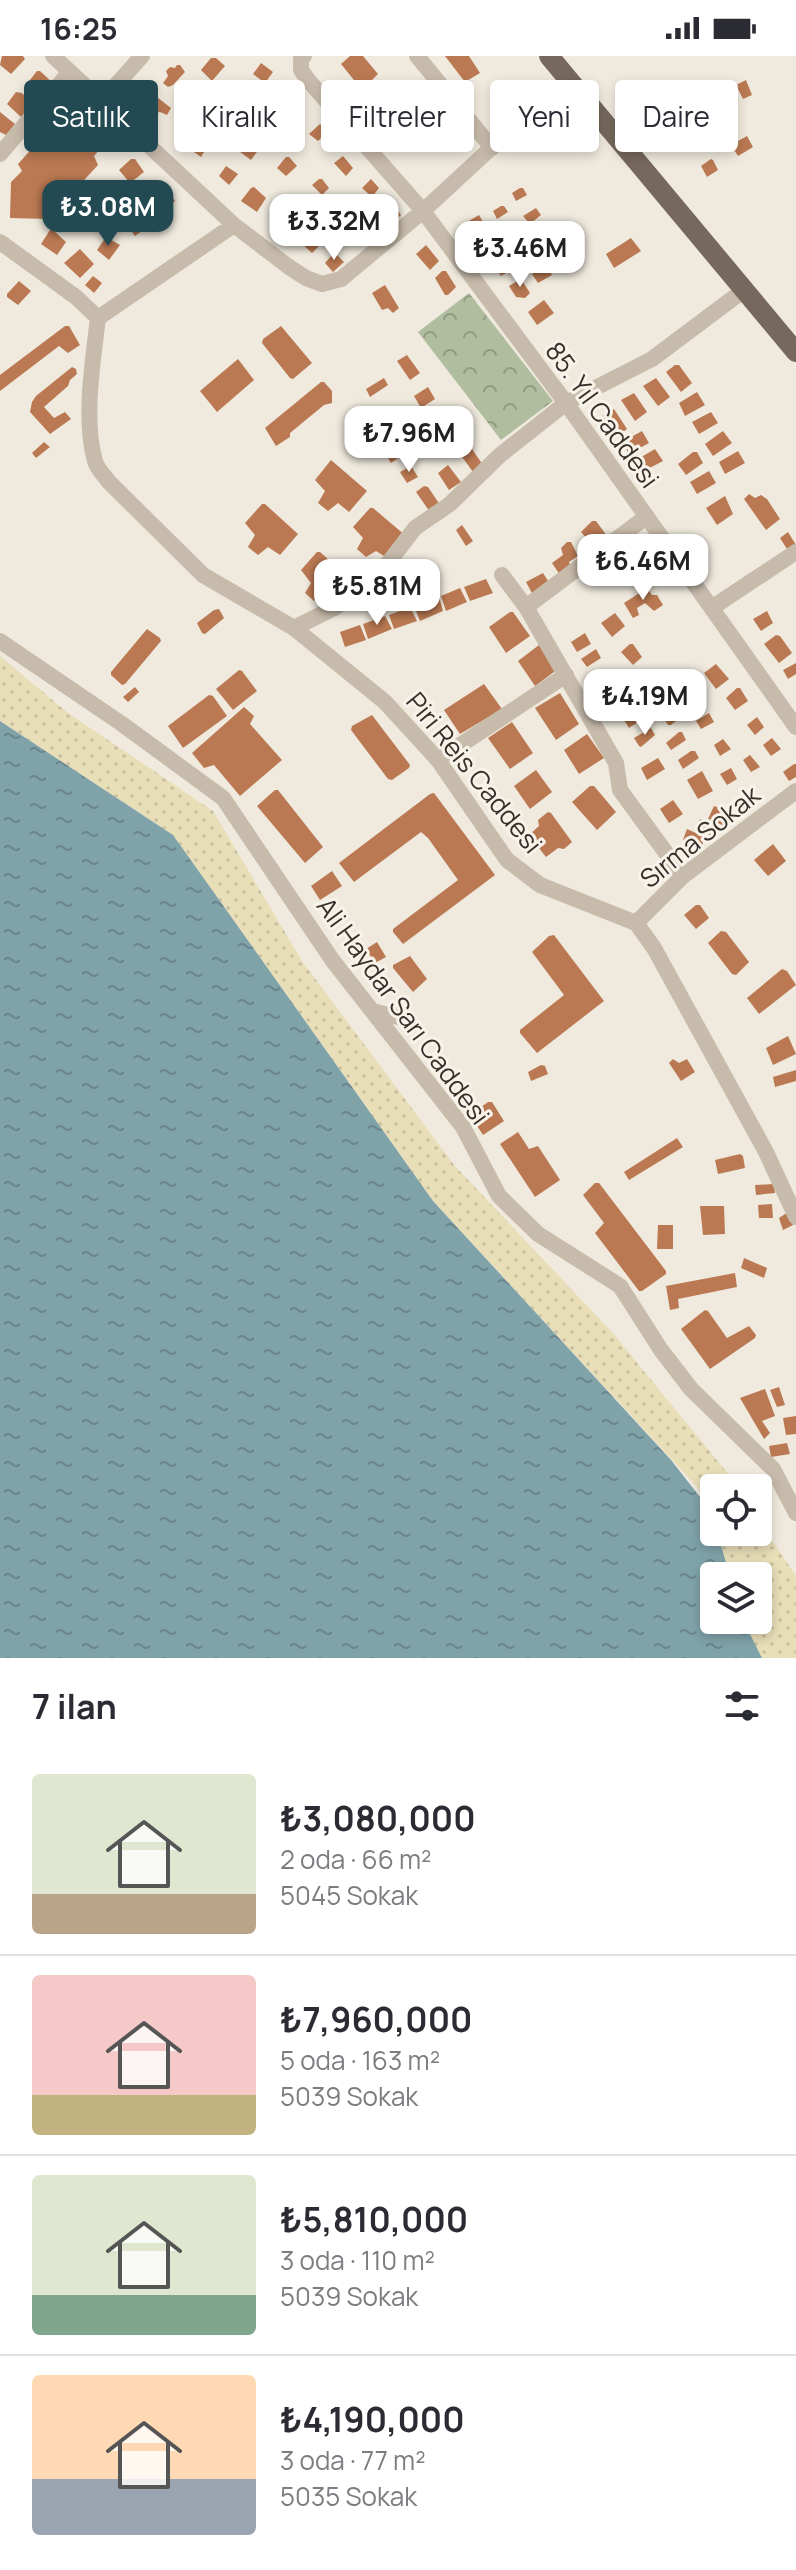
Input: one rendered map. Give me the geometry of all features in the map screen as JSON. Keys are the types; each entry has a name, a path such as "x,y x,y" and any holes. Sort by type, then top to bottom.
{"main road":[{"path":"549,56 568,80"},
{"path":"599,117 796,352"}],"street":[{"path":"53,56 77,80"},
{"path":"121,80 142,56"},
{"name":"85. Yıl Caddesi","path":"304,56 301,70 309,81 423,211 566,403 796,727"},
{"path":"417,56 490,146"},
{"path":"0,154 69,73"},
{"path":"155,152 234,225 289,267 322,284 341,279 490,150"},
{"path":"0,242 76,297 98,318 234,225"},
{"path":"294,628 336,607 389,562 415,528 450,504 499,456 566,403 652,359 744,290"},
{"name":"Piri Reis Caddesi","path":"98,318 90,394 92,443 96,464 109,482 203,575 294,628 385,702 438,760 507,860 540,885 636,923"},
{"path":"526,607 646,517"},
{"path":"713,607 796,552"},
{"path":"502,575 526,607 616,763 620,790 683,876"},
{"name":"Ali Haydar Sarı Caddesi","path":"0,641 223,798 333,961 463,1127 499,1196 538,1234 620,1286 661,1350 691,1389 773,1469 796,1513"},
{"path":"438,760 566,675"},
{"name":"Sırma Sokak","path":"636,923 683,876 796,791"},
{"path":"636,923 654,948 766,1152 796,1217"},
{"path":"372,1011 398,1017"}],"sand":[{"path":"0,656 68,713 213,811 302,961 454,1165 611,1331 728,1474 700,1474 700,1492 433,1201 173,835 0,721"},
{"path":"772,1540 796,1576 796,1658 762,1658 750,1634 772,1634 772,1562 726,1562 721,1546 772,1546"}],"green space":[{"path":"469,293 553,401 501,440 418,332"}],"water":[{"path":"0,721 173,835 433,1201 671,1460 700,1497 700,1546 721,1546 726,1562 700,1562 700,1634 750,1634 762,1658 0,1658"}],"building":[{"path":"2,56 23,56 25,59 11,74 0,65"},
{"path":"350,56 363,56 378,74 372,80 354,80 341,64"},
{"path":"445,56 469,56 480,73 463,80"},
{"path":"211,58 216,58 225,66 213,80 201,70"},
{"path":"261,63 273,72 267,80 261,80 253,74"},
{"path":"180,65 185,72 168,87 163,83 168,76 166,71 170,67"},
{"path":"40,71 50,80 30,80"},
{"path":"746,80 752,95 743,99 738,84"},
{"path":"16,92 22,93 24,113 21,117 7,104"},
{"path":"158,98 171,108 167,115 160,112"},
{"path":"0,112 15,124 6,135 0,132"},
{"path":"321,125 321,138 318,141 309,134"},
{"path":"747,136 753,147 738,156 735,152 738,152 738,141"},
{"path":"29,152 97,152 94,156 98,165 48,219 10,218 11,182 22,171 18,164"},
{"path":"240,152 257,152 251,160"},
{"path":"343,156 353,168 346,176 334,163"},
{"path":"286,157 297,166 286,176 277,168"},
{"path":"135,159 144,172 130,183 119,170"},
{"path":"711,159 718,170 707,177 701,166"},
{"path":"226,166 238,174 229,185 219,176"},
{"path":"319,179 329,188 322,195 312,185"},
{"path":"371,179 379,188 372,197 362,188"},
{"path":"103,182 116,192 107,204 94,194"},
{"path":"254,187 266,198 257,212 241,201"},
{"path":"166,188 175,201 161,212 149,199"},
{"path":"520,188 527,195 516,201 512,193"},
{"path":"351,196 361,204 348,217 339,208"},
{"path":"309,200 317,209 311,216 301,207"},
{"path":"501,206 508,212 497,219 493,211"},
{"path":"393,208 401,215 389,226 383,218"},
{"path":"536,208 541,215 530,224 523,216"},
{"path":"74,209 88,218 77,232 64,221"},
{"path":"138,211 150,225 135,236 126,223"},
{"path":"331,213 344,226 335,236 321,222"},
{"path":"288,215 295,223 283,235 275,227"},
{"path":"479,215 486,227 470,236 462,225"},
{"path":"368,224 376,235 368,243 357,233"},
{"path":"551,227 558,239 544,248 536,236"},
{"path":"50,230 66,242 57,255 41,244"},
{"path":"313,233 322,243 312,253 302,244"},
{"path":"497,234 504,245 488,255 480,243"},
{"path":"106,237 120,245 109,260 97,250"},
{"path":"631,238 641,251 614,268 606,254"},
{"path":"426,245 439,261 430,270 416,254"},
{"path":"80,249 94,264 80,278 64,263"},
{"path":"566,249 576,260 562,269 555,255"},
{"path":"512,253 519,265 501,276 494,264"},
{"path":"333,254 344,262 333,272 325,263"},
{"path":"547,266 552,275 538,283 532,274"},
{"path":"446,271 456,287 448,295 435,278"},
{"path":"93,276 102,283 94,293 85,285"},
{"path":"521,279 530,293 525,298 516,297 509,286"},
{"path":"19,281 31,291 18,305 7,294"},
{"path":"385,285 399,308 393,313 388,308 382,310 372,293"},
{"path":"544,300 554,313 537,325 528,312"},
{"path":"69,326 80,345 68,353 59,346 0,391 0,375"},
{"path":"281,326 312,363 293,379 262,343"},
{"path":"407,355 420,373 410,380 397,361"},
{"path":"238,359 254,380 217,412 200,391"},
{"path":"679,365 692,383 681,392 666,372"},
{"path":"72,367 77,374 44,407 54,418 65,412 71,419 50,434 30,412 32,402"},
{"path":"384,378 388,385 370,397 366,389"},
{"path":"656,378 670,397 658,406 643,386"},
{"path":"321,382 332,391 332,403 324,405 276,446 265,428"},
{"path":"428,387 435,399 421,408 414,396"},
{"path":"697,392 705,405 685,416 679,403"},
{"path":"634,393 647,412 635,421 621,400"},
{"path":"441,406 448,417 434,427 427,415"},
{"path":"614,409 627,429 616,437 602,416"},
{"path":"711,412 718,423 699,434 692,422"},
{"path":"362,421 377,435 369,443 355,428"},
{"path":"454,426 464,435 454,443 446,434"},
{"path":"642,431 649,443 629,454 622,442"},
{"path":"723,431 732,443 713,456 705,444"},
{"path":"44,442 50,447 36,458 32,453"},
{"path":"394,444 401,456 391,463 383,450"},
{"path":"468,447 483,465 473,472 460,454"},
{"path":"655,449 663,461 642,472 636,460"},
{"path":"738,451 745,463 725,474 719,462"},
{"path":"697,452 703,463 686,475 678,464"},
{"path":"331,460 367,491 349,512 338,503 328,511 318,503 325,491 315,480"},
{"path":"448,465 461,482 449,490 438,473"},
{"path":"411,466 418,477 407,483 400,472"},
{"path":"709,471 716,483 697,494 690,482"},
{"path":"424,486 428,487 440,505 430,512 416,492"},
{"path":"749,494 767,499 780,519 766,530 744,499"},
{"path":"725,496 733,514 717,525 706,508"},
{"path":"262,504 298,534 280,555 268,547 258,555 248,547 255,535 245,523"},
{"path":"370,508 406,536 389,559 376,551 366,557 357,549 363,538 353,527"},
{"path":"596,521 607,536 594,547 581,532"},
{"path":"462,525 473,541 466,546 456,530"},
{"path":"788,532 796,545 787,549 780,538"},
{"path":"571,542 578,556 569,562 571,569 560,575 552,563 563,555 561,548"},
{"path":"317,552 353,581 336,603 323,594 314,601 305,593 311,583 301,570"},
{"path":"543,573 550,584 533,595 526,582"},
{"path":"486,579 493,593 470,601 464,587"},
{"path":"460,588 467,602 446,611 441,596"},
{"path":"647,588 652,595 657,595 663,605 654,611 645,603 637,608 639,615 633,618 624,603"},
{"path":"437,596 443,611 420,621 414,606"},
{"path":"410,607 417,621 394,629 389,615"},
{"path":"219,609 224,618 205,634 202,633 197,623"},
{"path":"767,611 773,623 761,631 753,619"},
{"path":"510,612 530,636 506,653 489,627"},
{"path":"615,613 625,626 612,637 601,623"},
{"path":"385,616 392,629 368,639 363,624"},
{"path":"360,625 366,640 345,647 340,632"},
{"path":"147,629 161,641 122,685 111,672"},
{"path":"585,633 591,644 577,652 571,642"},
{"path":"776,635 792,653 779,663 764,644"},
{"path":"630,644 642,657 633,665 621,652"},
{"path":"539,645 558,669 535,686 518,661"},
{"path":"596,649 601,658 587,667 581,659"},
{"path":"796,663 796,674 788,679 783,670"},
{"path":"716,664 729,679 716,689 704,673"},
{"path":"239,670 257,691 233,710 216,689"},
{"path":"655,670 660,679 644,689 639,681"},
{"path":"613,672 618,679 602,690 598,681"},
{"path":"484,684 502,709 460,734 444,710"},
{"path":"135,687 139,692 128,702 123,697"},
{"path":"665,688 669,695 656,705 651,697"},
{"path":"737,688 748,701 735,710 726,698"},
{"path":"626,689 631,698 615,709 610,700"},
{"path":"560,693 579,724 556,740 535,708"},
{"path":"209,695 227,716 183,748 168,726"},
{"path":"244,707 254,716 250,724 282,760 240,796 214,765 204,768 192,753"},
{"path":"680,707 684,715 668,725 663,717"},
{"path":"640,710 645,717 629,728 624,720"},
{"path":"709,713 714,722 701,729 696,721"},
{"path":"372,715 410,765 392,780 388,779 351,730 352,726"},
{"path":"757,717 764,727 755,735 747,725"},
{"path":"512,722 533,753 510,769 488,738"},
{"path":"651,728 655,735 639,746 634,738"},
{"path":"679,732 686,740 671,750 666,743"},
{"path":"587,734 604,758 579,774 564,750"},
{"path":"772,738 781,749 771,756 763,745"},
{"path":"723,739 731,749 720,756 714,745"},
{"path":"695,751 699,758 683,769 678,760"},
{"path":"750,755 760,767 751,772 743,760"},
{"path":"658,758 665,769 647,780 641,768"},
{"path":"794,764 796,777 789,781 783,772"},
{"path":"731,768 737,779 727,785 720,774"},
{"path":"536,770 552,792 530,809 514,786"},
{"path":"702,771 713,791 698,799 687,780"},
{"path":"594,786 616,812 597,830 572,802"},
{"path":"275,790 323,847 305,863 257,806"},
{"path":"434,793 495,875 403,944 393,929 458,880 428,838 421,832 354,882 339,863"},
{"path":"752,793 759,801 748,810 741,801"},
{"path":"673,800 683,814 669,823 660,809"},
{"path":"714,806 734,813 729,828 708,819"},
{"path":"548,812 572,842 546,857 529,835 539,826 538,820"},
{"path":"700,819 720,826 716,838 696,829"},
{"path":"687,829 705,837 701,848 683,840"},
{"path":"773,844 786,861 768,876 754,860"},
{"path":"332,871 342,886 320,900 311,886"},
{"path":"700,905 709,918 696,929 684,915"},
{"path":"721,931 726,932 749,962 736,975 708,943"},
{"path":"554,935 604,1001 537,1053 520,1030 564,995 532,952"},
{"path":"377,942 386,957 375,963 366,949"},
{"path":"410,956 427,979 413,992 393,968 393,965"},
{"path":"782,969 787,971 796,985 759,1014 747,998"},
{"path":"788,1036 796,1054 773,1065 766,1048"},
{"path":"673,1059 679,1063 687,1059 695,1072 681,1081 669,1063"},
{"path":"545,1066 548,1074 531,1081 528,1072"},
{"path":"796,1070 796,1081 775,1087 773,1077"},
{"path":"492,1102 504,1121 483,1135 470,1115"},
{"path":"518,1132 529,1149 538,1146 560,1180 535,1197 500,1144"},
{"path":"677,1138 683,1147 629,1180 624,1172"},
{"path":"740,1154 745,1168 718,1174 715,1160"},
{"path":"599,1183 666,1271 642,1291 595,1233 604,1223 583,1195"},
{"path":"774,1184 775,1193 756,1195 755,1185"},
{"path":"772,1204 773,1218 759,1218 758,1205"},
{"path":"700,1206 724,1206 725,1234 703,1235"},
{"path":"789,1214 793,1225 783,1230 779,1218"},
{"path":"658,1225 673,1225 673,1249 657,1249"},
{"path":"744,1258 767,1268 764,1278 741,1268"},
{"path":"735,1273 737,1287 678,1299 679,1308 670,1310 666,1286"},
{"path":"705,1310 727,1338 749,1326 756,1335 710,1369 681,1329"},
{"path":"779,1387 785,1405 777,1407 770,1390"},
{"path":"765,1389 775,1416 762,1421 770,1433 764,1439 740,1398"},
{"path":"796,1416 796,1434 786,1435 783,1418"},
{"path":"787,1443 790,1454 771,1457 769,1446"}]}
